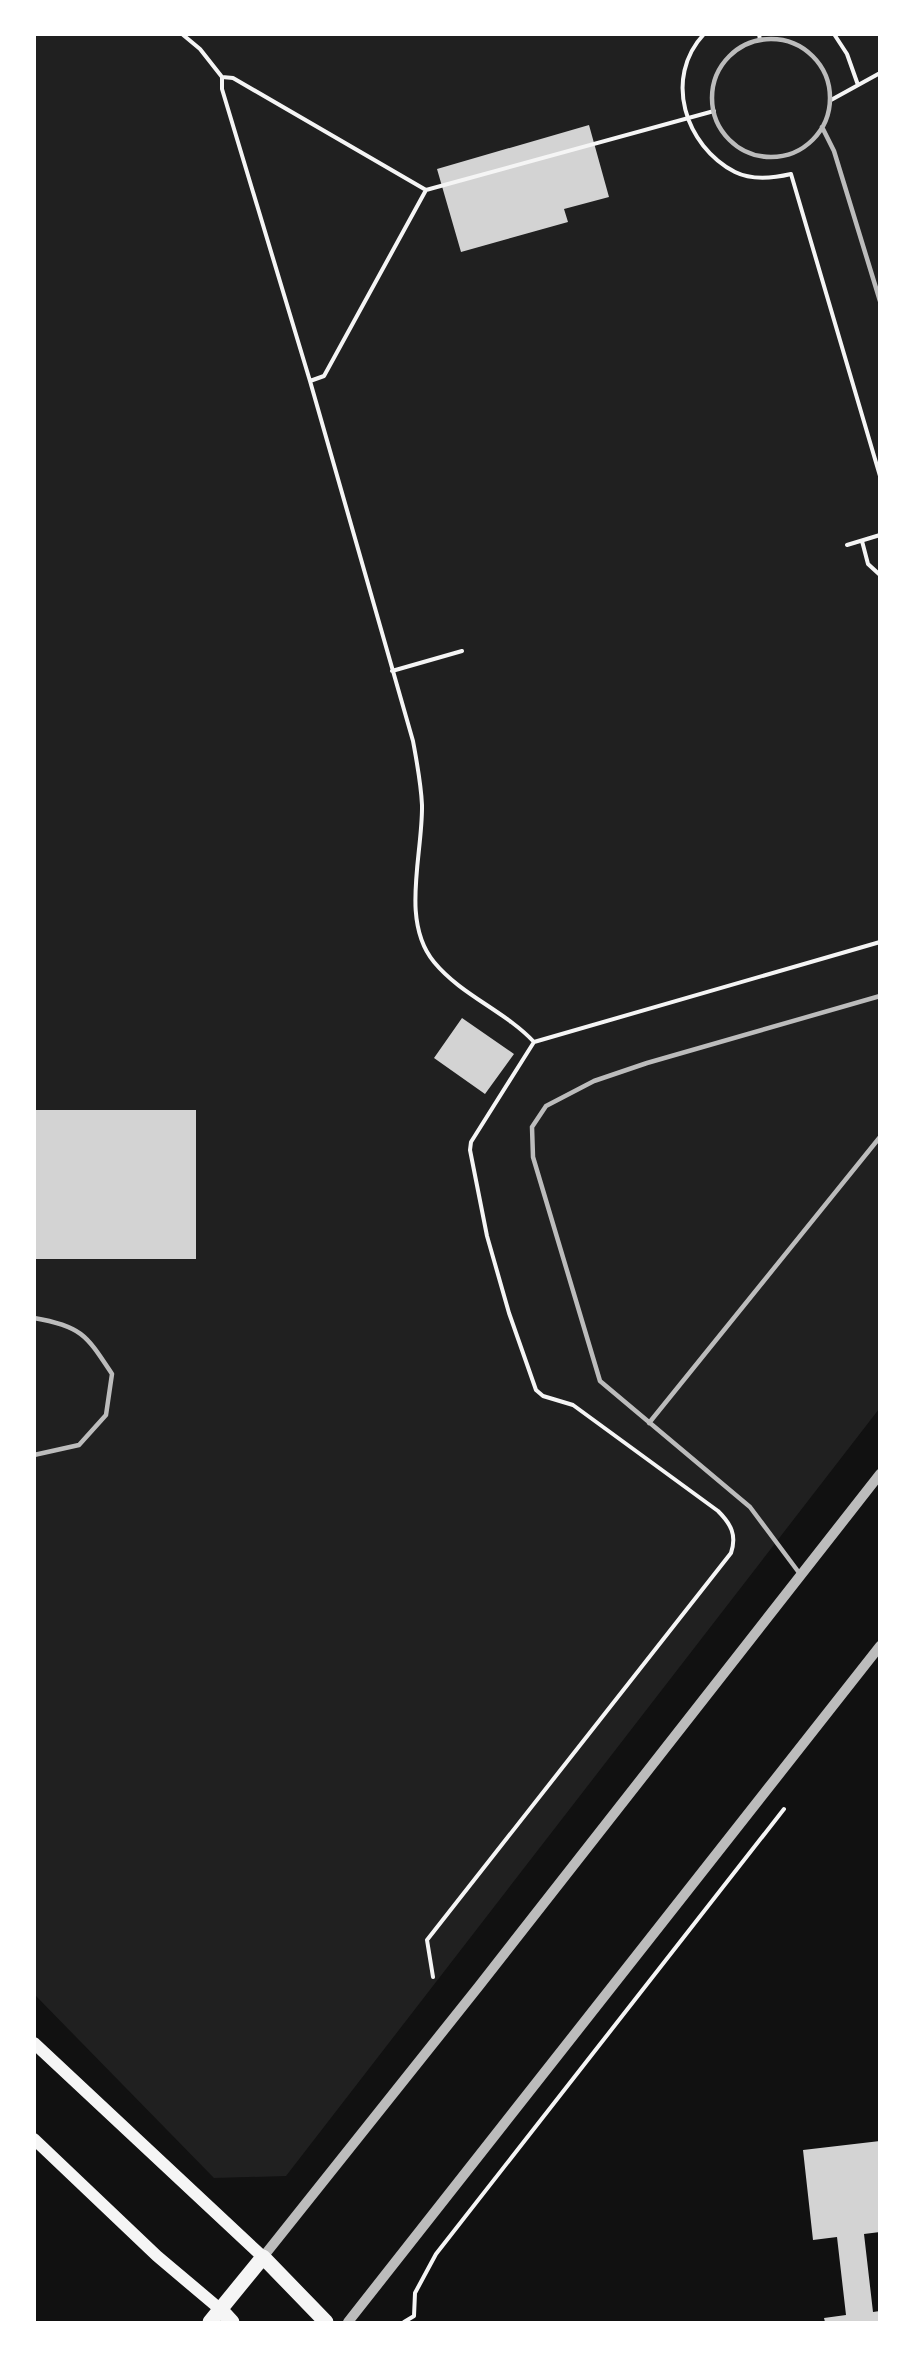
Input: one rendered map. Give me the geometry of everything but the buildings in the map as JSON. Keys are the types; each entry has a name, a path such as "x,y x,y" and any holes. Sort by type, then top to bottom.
{"main road":[{"path":"34,2043 263,2257 326,2322"},
{"path":"34,2139 157,2256 232,2322"},
{"path":"210,2322 263,2257"}],"street":[{"path":"263,2257 479,1986 879,1474"},
{"path":"348,2322 879,1646"}],"lane":[{"path":"759,37 782,40 807,51 818,62 828,80 831,100 822,127 811,141 795,152 776,157 761,156 738,147 723,132 712,100 715,80 722,65 741,47 759,37"},
{"path":"822,127 834,151 879,301"},
{"path":"801,1575 750,1507 600,1381 533,1157 532,1127 546,1106 594,1081 647,1063 879,996"},
{"path":"649,1423 879,1137"},
{"path":"34,1318 63,1323 89,1340 112,1374 106,1415 79,1445 34,1455"}],"path":[{"path":"182,34 200,49 222,77 222,89 310,381 413,741 420,780 421,818 415,894 416,917 421,941 434,962 460,986 521,1028 534,1042"},
{"path":"704,34 686,59 684,104 687,118 695,136 737,173 768,178 791,174 879,476"},
{"path":"834,34 847,54 858,85"},
{"path":"831,100 879,73"},
{"path":"222,77 233,78 426,190 714,111"},
{"path":"310,381 324,376 426,190"},
{"path":"847,545 879,535"},
{"path":"862,541 868,564 879,575"},
{"path":"392,671 462,651"},
{"path":"433,1977 427,1940 731,1553 734,1542 733,1531 728,1521 718,1511 573,1405 543,1396 536,1389 509,1313 488,1236 470,1150 471,1142 534,1042 879,942"},
{"path":"404,2322 414,2316 415,2293 436,2254 785,1808"}],"shaded area":[{"path":"35,35 879,35 879,1409 286,2176 214,2178 35,1995"}]}
